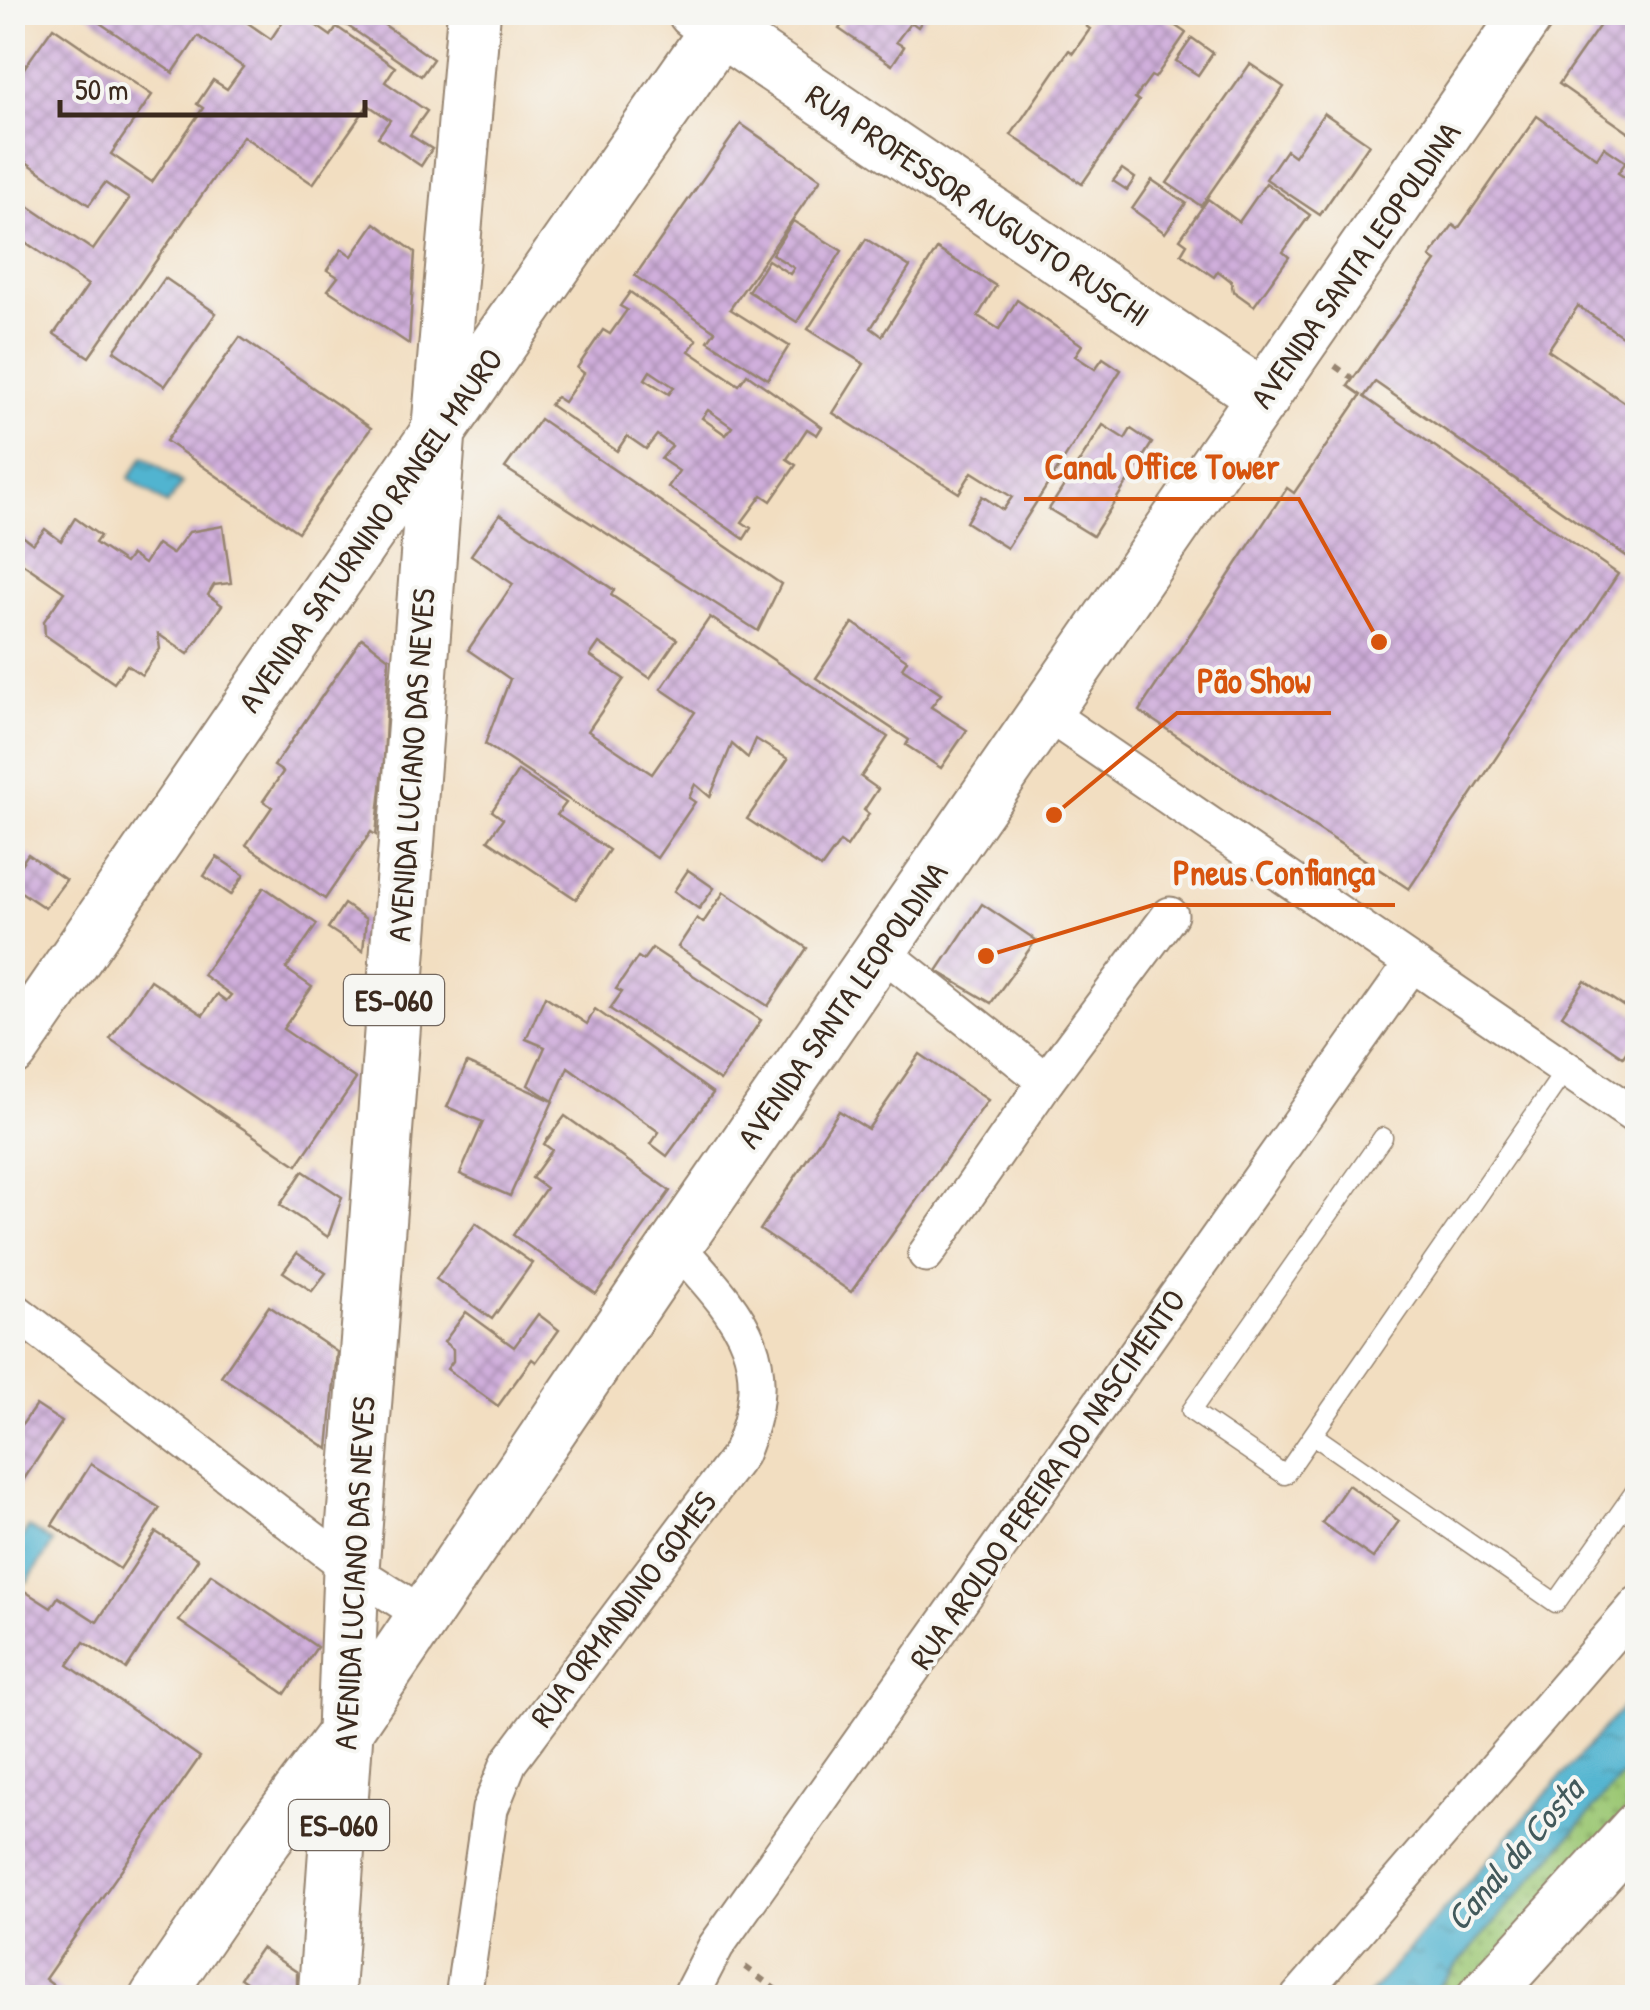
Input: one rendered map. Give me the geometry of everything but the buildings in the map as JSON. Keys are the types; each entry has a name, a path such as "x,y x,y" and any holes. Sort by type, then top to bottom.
{"main road":[{"name":"AVENIDA SATURNINO RANGEL MAURO","path":"438,431 714,18"},
{"name":"AVENIDA LUCIANO DAS NEVES","path":"326,1998 345,1732 351,1569 438,431"}],"street":[{"name":"AVENIDA LUCIANO DAS NEVES","path":"438,431 474,12"},
{"name":"AVENIDA SANTA LEOPOLDINA","path":"156,1998 266,1838 345,1732 676,1245 1529,12"},
{"name":"RUA PROFESSOR AUGUSTO RUSCHI","path":"714,18 1264,397"},
{"name":"AVENIDA SATURNINO RANGEL MAURO","path":"12,1050 438,431"},
{"path":"1045,712 1638,1118"},
{"path":"926,1254 1046,1081 1170,915"},
{"path":"880,950 1046,1081"},
{"name":"RUA AROLDO PEREIRA DO NASCIMENTO","path":"689,1998 716,1946 1412,964"},
{"name":"RUA ORMANDINO GOMES","path":"463,1998 490,1809 509,1762 740,1454 750,1430 756,1378 746,1331 733,1309 676,1245"},
{"path":"12,1308 351,1569 425,1616"},
{"path":"1298,1998 1638,1604"},
{"path":"1483,1998 1638,1828"}],"lane":[{"path":"1382,1137 1192,1411 1286,1475 1566,1069"},
{"path":"1313,1435 1556,1603 1638,1486"}],"path":[{"path":"716,1946 787,1998"}],"green space":[{"path":"1637,1759 1637,1799 1462,1997 1429,1998"}],"water":[{"path":"144,456 182,483 167,505 129,478"},
{"path":"29,1527 53,1543 27,1582 13,1573 13,1551"},
{"name":"Canal da Costa","path":"1637,1691 1637,1759 1429,1997 1367,1997"}],"place":[{"name":"Canal Office Tower","path":"1379,642"},
{"name":"Pão Show","path":"1054,815"},
{"name":"Pneus Confiança","path":"986,956"}]}
